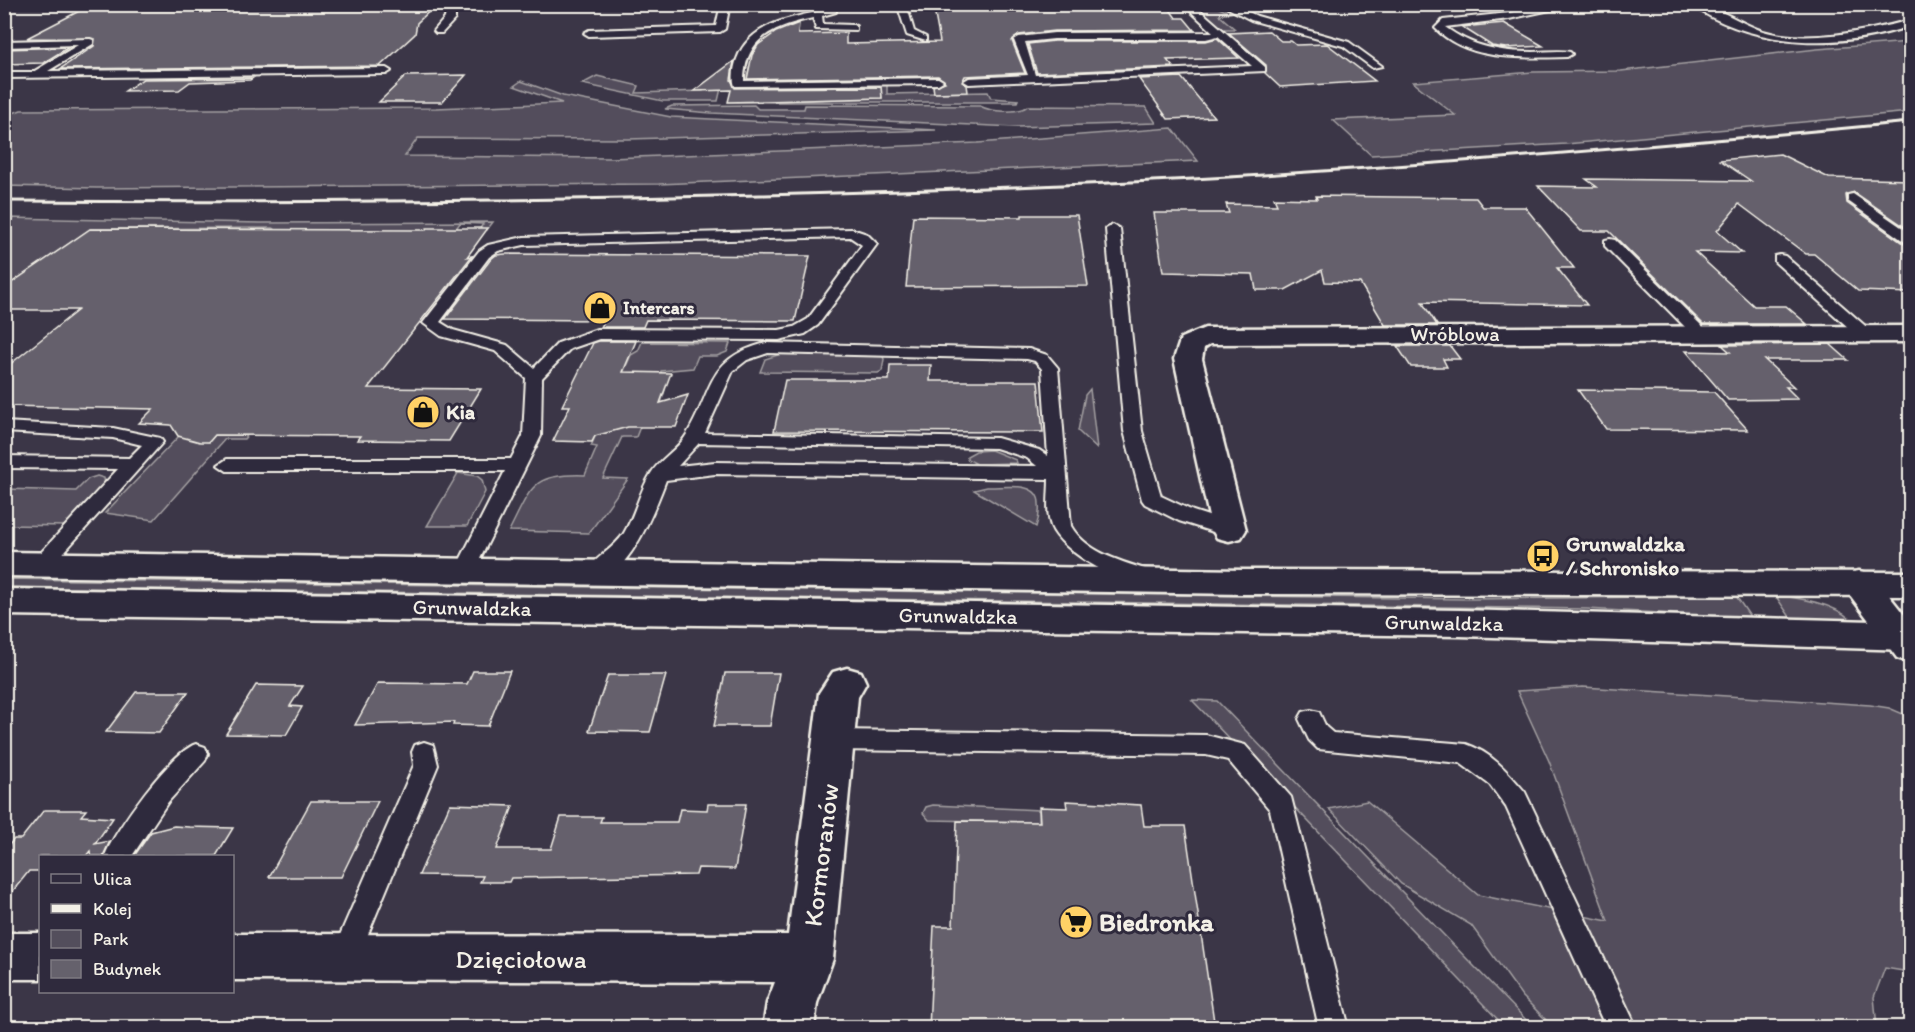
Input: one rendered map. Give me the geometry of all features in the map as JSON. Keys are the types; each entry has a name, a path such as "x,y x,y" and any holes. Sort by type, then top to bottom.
{"main road":[{"name":"Wróblowa","path":"1229,530 1188,359 1191,344 1205,336 1911,334"},
{"name":"Grunwaldzka","path":"4,564 1159,580 1911,584"},
{"path":"1859,584 1907,640"},
{"name":"Grunwaldzka","path":"4,602 1461,622 1907,640"},
{"name":"Kormoranów","path":"788,1028 792,1003 809,959 839,693 847,682"},
{"path":"4,956 39,956"},
{"name":"Dzięciołowa","path":"234,957 809,959"}],"lane":[{"path":"439,32 450,19 451,4"},
{"path":"589,33 720,29 726,4"},
{"path":"832,4 831,12 789,21 760,34 741,58 739,84 938,81"},
{"path":"901,4 910,33 923,39"},
{"path":"1080,87 1251,81 1262,78 1261,69 1187,4"},
{"path":"1224,4 1254,18 1346,44 1377,66"},
{"path":"1567,54 1504,55 1471,46 1450,37 1440,28 1443,22 1509,16 1574,4"},
{"path":"1694,4 1769,35 1785,38 1855,33 1911,23"},
{"path":"817,15 819,27 853,28"},
{"path":"1031,73 1019,40 1054,36 1206,36 1220,33"},
{"path":"4,44 90,42 35,75"},
{"path":"969,81 1261,69"},
{"path":"4,75 386,71"},
{"path":"1911,223 1856,192 1911,239"},
{"path":"1113,229 1133,430 1152,500 1186,516 1229,530"},
{"path":"465,570 532,436 534,377 564,346 597,334 779,335 799,331 813,322 870,244 862,237 852,234 524,241 494,248 484,254 431,323 447,333 501,348 534,377"},
{"path":"1610,243 1700,333"},
{"path":"1780,259 1865,334"},
{"path":"596,572 626,548 636,531 658,476 694,438 726,369 741,357 766,348 1029,354 1041,358 1050,368 1061,526 1074,544 1112,566 1159,580"},
{"path":"4,427 113,434 154,442 41,565"},
{"path":"694,438 997,443 1033,454 1058,474"},
{"path":"4,462 133,464"},
{"path":"226,465 518,465"},
{"path":"658,476 684,470 715,468 1022,471 1058,474"},
{"path":"1311,719 1317,733 1327,742 1466,754 1498,778 1516,800 1622,1028"},
{"path":"835,740 1206,746 1236,752 1282,805 1334,1028"},
{"path":"344,958 426,765 424,752"},
{"path":"119,855 159,794 196,754"}],"green space":[{"path":"1193,5 1213,5 1230,13 1219,15 1235,29 1221,29"},
{"path":"1910,42 1910,112 1566,144 1371,155 1333,120 1455,115 1413,82 1533,72 1621,71 1817,49"},
{"path":"597,76 639,86 636,93 703,91 706,84 722,84 718,101 663,101 582,84"},
{"path":"521,81 563,96 671,117 936,130 629,139 418,138 405,156 611,158 978,143 1172,128 1198,161 659,184 97,188 5,186 5,116 21,110 436,108 562,103 514,86"},
{"path":"881,85 887,85 887,94 988,92 991,98 1018,100 1017,102 728,102 882,98"},
{"path":"754,105 758,109 804,109 805,105 980,106 1004,111 1024,109 1028,106 1146,107 1156,123 1015,127 665,109 672,106"},
{"path":"5,218 261,223 493,222 487,230 479,230 483,224 460,223 455,230 424,230 244,439 225,439 154,520 105,513 179,436 209,442 364,266 272,228 90,229 5,288"},
{"path":"642,342 730,343 727,352 717,356 698,356 693,368 661,371 655,386 666,387 661,403 648,406 636,437 622,437 603,478 628,479 589,533 509,531 528,494 535,486 553,477 585,475 597,447 591,446 631,355 638,351"},
{"path":"784,353 882,355 884,359 882,371 878,373 760,372 765,359"},
{"path":"1090,389 1097,449 1078,431 1085,395"},
{"path":"991,450 1016,460 1017,463 977,464 967,459 967,456 976,451"},
{"path":"458,473 477,476 482,480 485,492 467,526 427,526"},
{"path":"97,476 104,478 105,485 68,526 5,525 5,489 76,491 88,479"},
{"path":"987,487 1019,487 1033,491 1037,496 1039,507 1036,527 974,490"},
{"path":"5,579 1470,599 1736,596 1751,618 1586,609 5,587"},
{"path":"1775,595 1826,605 1851,620 1792,620"},
{"path":"1583,687 1870,705 1889,708 1910,717 1910,972 1885,968 1874,997 1877,1027 1553,1027 1522,996 1471,925 1401,884 1329,809 1367,801 1478,895 1608,921 1549,761 1517,691"},
{"path":"1192,700 1217,701 1533,1027 1505,1027"},
{"path":"933,805 1039,810 1039,822 929,820 923,813 926,807"}],"building":[{"path":"190,4 325,4 322,7 436,5 417,23 415,34 380,66 60,69 94,46 95,39 27,38 83,9 183,8"},
{"path":"933,4 1166,4 1176,18 1184,18 1194,30 1054,31 1019,35 1012,41 1025,73 965,76 962,82 967,85 968,92 934,93 933,86 945,82 938,76 747,79 752,55 758,45 776,32 799,23 798,34 846,33 846,44 940,42"},
{"path":"1504,23 1543,46 1506,48 1492,46 1462,27"},
{"path":"1269,31 1281,41 1291,41 1296,45 1327,44 1375,81 1280,87 1265,73 1266,65 1229,33"},
{"path":"1217,38 1239,58 1167,60 1173,67 1037,73 1028,44 1054,41 1206,41"},
{"path":"69,47 43,63 4,64 6,49"},
{"path":"734,61 731,80 735,88 881,87 882,98 728,102 731,90 694,91"},
{"path":"466,75 442,102 379,102 406,76"},
{"path":"1181,77 1214,117 1168,119 1139,79"},
{"path":"253,78 250,80 190,82 179,90 125,91 143,79"},
{"path":"1780,154 1829,178 1911,180 1911,231 1854,192 1846,195 1847,203 1904,244 1911,245 1911,293 1858,291 1814,254 1806,254 1739,204 1717,231 1742,253 1695,252 1754,306 1786,306 1807,324 1703,324 1609,231 1581,231 1538,186 1597,187 1586,179 1751,181 1720,160"},
{"path":"1316,196 1476,198 1483,207 1525,207 1574,268 1557,268 1587,305 1422,302 1437,325 1385,325 1360,283 1325,282 1322,270 1285,290 1256,290 1253,274 1163,272 1154,213 1229,213 1226,204 1277,205 1274,198 1317,199"},
{"path":"1022,215 1077,215 1088,286 906,287 913,216 1022,217"},
{"path":"427,228 488,228 467,257 472,256 368,388 481,389 449,441 357,440 360,436 215,435 209,442 200,442 178,436 171,425 139,423 153,409 4,406 4,369 78,310 4,310 4,288 90,229 425,230"},
{"path":"496,255 810,256 795,321 646,320 643,327 601,327 605,320 445,319"},
{"path":"636,341 623,372 671,373 660,403 688,395 676,427 628,427 595,436 592,442 553,441 570,406 562,406 593,343"},
{"path":"1830,344 1848,360 1765,360 1794,387 1786,387 1798,399 1728,400 1686,351 1730,352 1722,345"},
{"path":"1397,346 1450,346 1460,359 1443,359 1447,367 1411,367"},
{"path":"890,365 931,365 930,381 1038,381 1043,432 774,431 785,380 889,380"},
{"path":"1578,390 1714,392 1748,430 1606,429"},
{"path":"473,671 510,671 488,726 453,725 454,722 355,725 378,683 467,684"},
{"path":"725,673 779,673 770,726 714,726"},
{"path":"608,675 666,675 650,732 589,731"},
{"path":"256,685 303,686 290,706 302,707 286,735 226,734"},
{"path":"136,692 188,692 159,733 106,732"},
{"path":"311,801 378,801 341,877 269,877"},
{"name":"Biedronka","path":"1066,801 1141,805 1144,826 1185,826 1215,1028 929,1028 934,926 953,926 957,821 1040,822 1039,807 1067,808"},
{"path":"450,804 513,806 497,849 551,849 561,817 602,817 600,822 677,822 680,809 707,810 708,804 746,804 735,869 698,868 696,875 511,878 509,882 480,882 483,876 419,875"},
{"path":"44,810 86,810 81,816 113,818 95,844 110,841 103,855 91,855 90,851 87,855 39,855 39,871 29,871 4,902 4,851 14,839 21,839"},
{"path":"174,826 233,828 217,855 135,855 151,832"}],"railway":[{"path":"4,201 302,202 599,199 1044,186 1283,174 1462,161 1910,122"}],"place":[{"name":"Intercars","path":"600,308"},
{"name":"Kia","path":"423,412"},
{"name":"Grunwaldzka / Schronisko","path":"1543,556"},
{"name":"Biedronka","path":"1076,922"}]}
